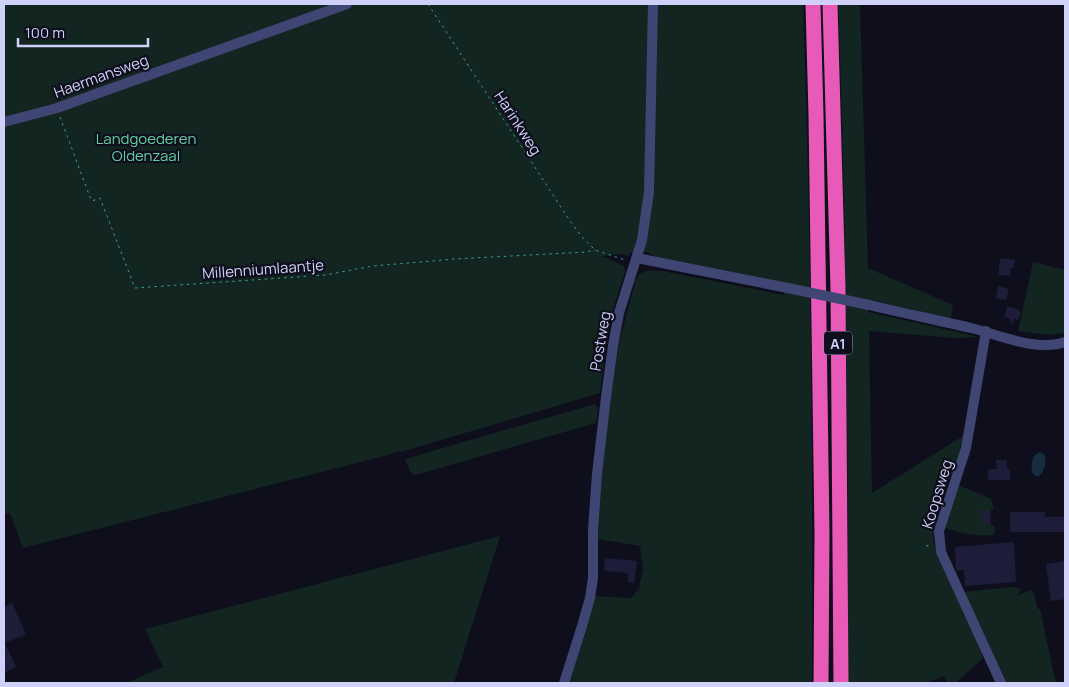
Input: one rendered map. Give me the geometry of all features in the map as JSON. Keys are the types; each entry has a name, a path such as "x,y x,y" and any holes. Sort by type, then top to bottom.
{"highway":[{"name":"A1","path":"813,4 822,533 821,683"},
{"name":"A1","path":"830,4 838,288 840,683"}],"street":[{"name":"Haermansweg","path":"4,122 57,108 347,4"},
{"name":"Postweg","path":"564,683 590,598 593,578 593,530 597,474 613,346 619,313 642,240 649,192 653,4"},
{"path":"636,260 869,305 1040,345 1051,346 1065,342"},
{"name":"Koopsweg","path":"986,331 966,448 939,531 939,544 1001,683"}],"path":[{"name":"Harinkweg","path":"428,4 570,221 595,250"},
{"name":"Millenniumlaantje","path":"57,108 92,200 100,198 135,288 326,275 373,266 427,261 595,250"},
{"path":"595,250 636,260"}],"green space":[{"name":"Landgoederen Oldenzaal","path":"4,4 803,4 811,344 812,683 568,683 593,596 631,598 639,588 643,569 640,546 598,539 598,515 609,403 620,339 636,279 644,272 662,271 784,295 784,283 663,260 648,252 630,253 628,256 622,254 602,256 624,266 625,272 612,312 600,393 404,451 23,548 10,513 4,514"},
{"path":"838,4 860,4 868,268 953,305 951,318 869,300 868,312 979,337 954,338 869,331 872,493 963,436 957,462 942,498 933,538 936,554 983,658 956,683 947,683 945,676 925,683 848,683 846,344"},
{"path":"1033,262 1065,270 1065,333 1049,335 1018,331"},
{"path":"595,404 598,408 596,423 414,475 411,473 405,459"},
{"path":"956,484 991,499 994,509 991,509 990,524 995,527 994,534 982,536 941,527"},
{"path":"500,536 454,683 126,683 163,667 145,629"},
{"path":"1013,587 1021,589 1017,596 1030,590 1034,594 1038,609 1040,609 1056,683 1002,683 960,592"}],"water":[{"path":"1040,452 1044,454 1045,466 1039,476 1035,476 1032,472 1032,460"}],"building":[{"path":"1000,258 1015,260 1010,276 998,275"},
{"path":"998,286 1009,289 1006,300 996,298"},
{"path":"1007,306 1021,312 1018,320 1014,319 1012,325 1009,318 1004,317"},
{"path":"996,460 1007,460 1007,469 1010,469 1010,480 988,480 988,469 997,469"},
{"path":"982,510 990,510 991,523 983,524"},
{"path":"1010,512 1045,512 1045,517 1065,517 1065,532 1010,532"},
{"path":"1014,542 1016,582 965,586 964,570 956,569 955,547"},
{"path":"605,558 637,561 634,583 628,582 628,573 604,571"},
{"path":"1065,561 1065,599 1051,601 1046,564"},
{"path":"12,603 26,634 5,643 16,667 4,673 4,607"}]}
